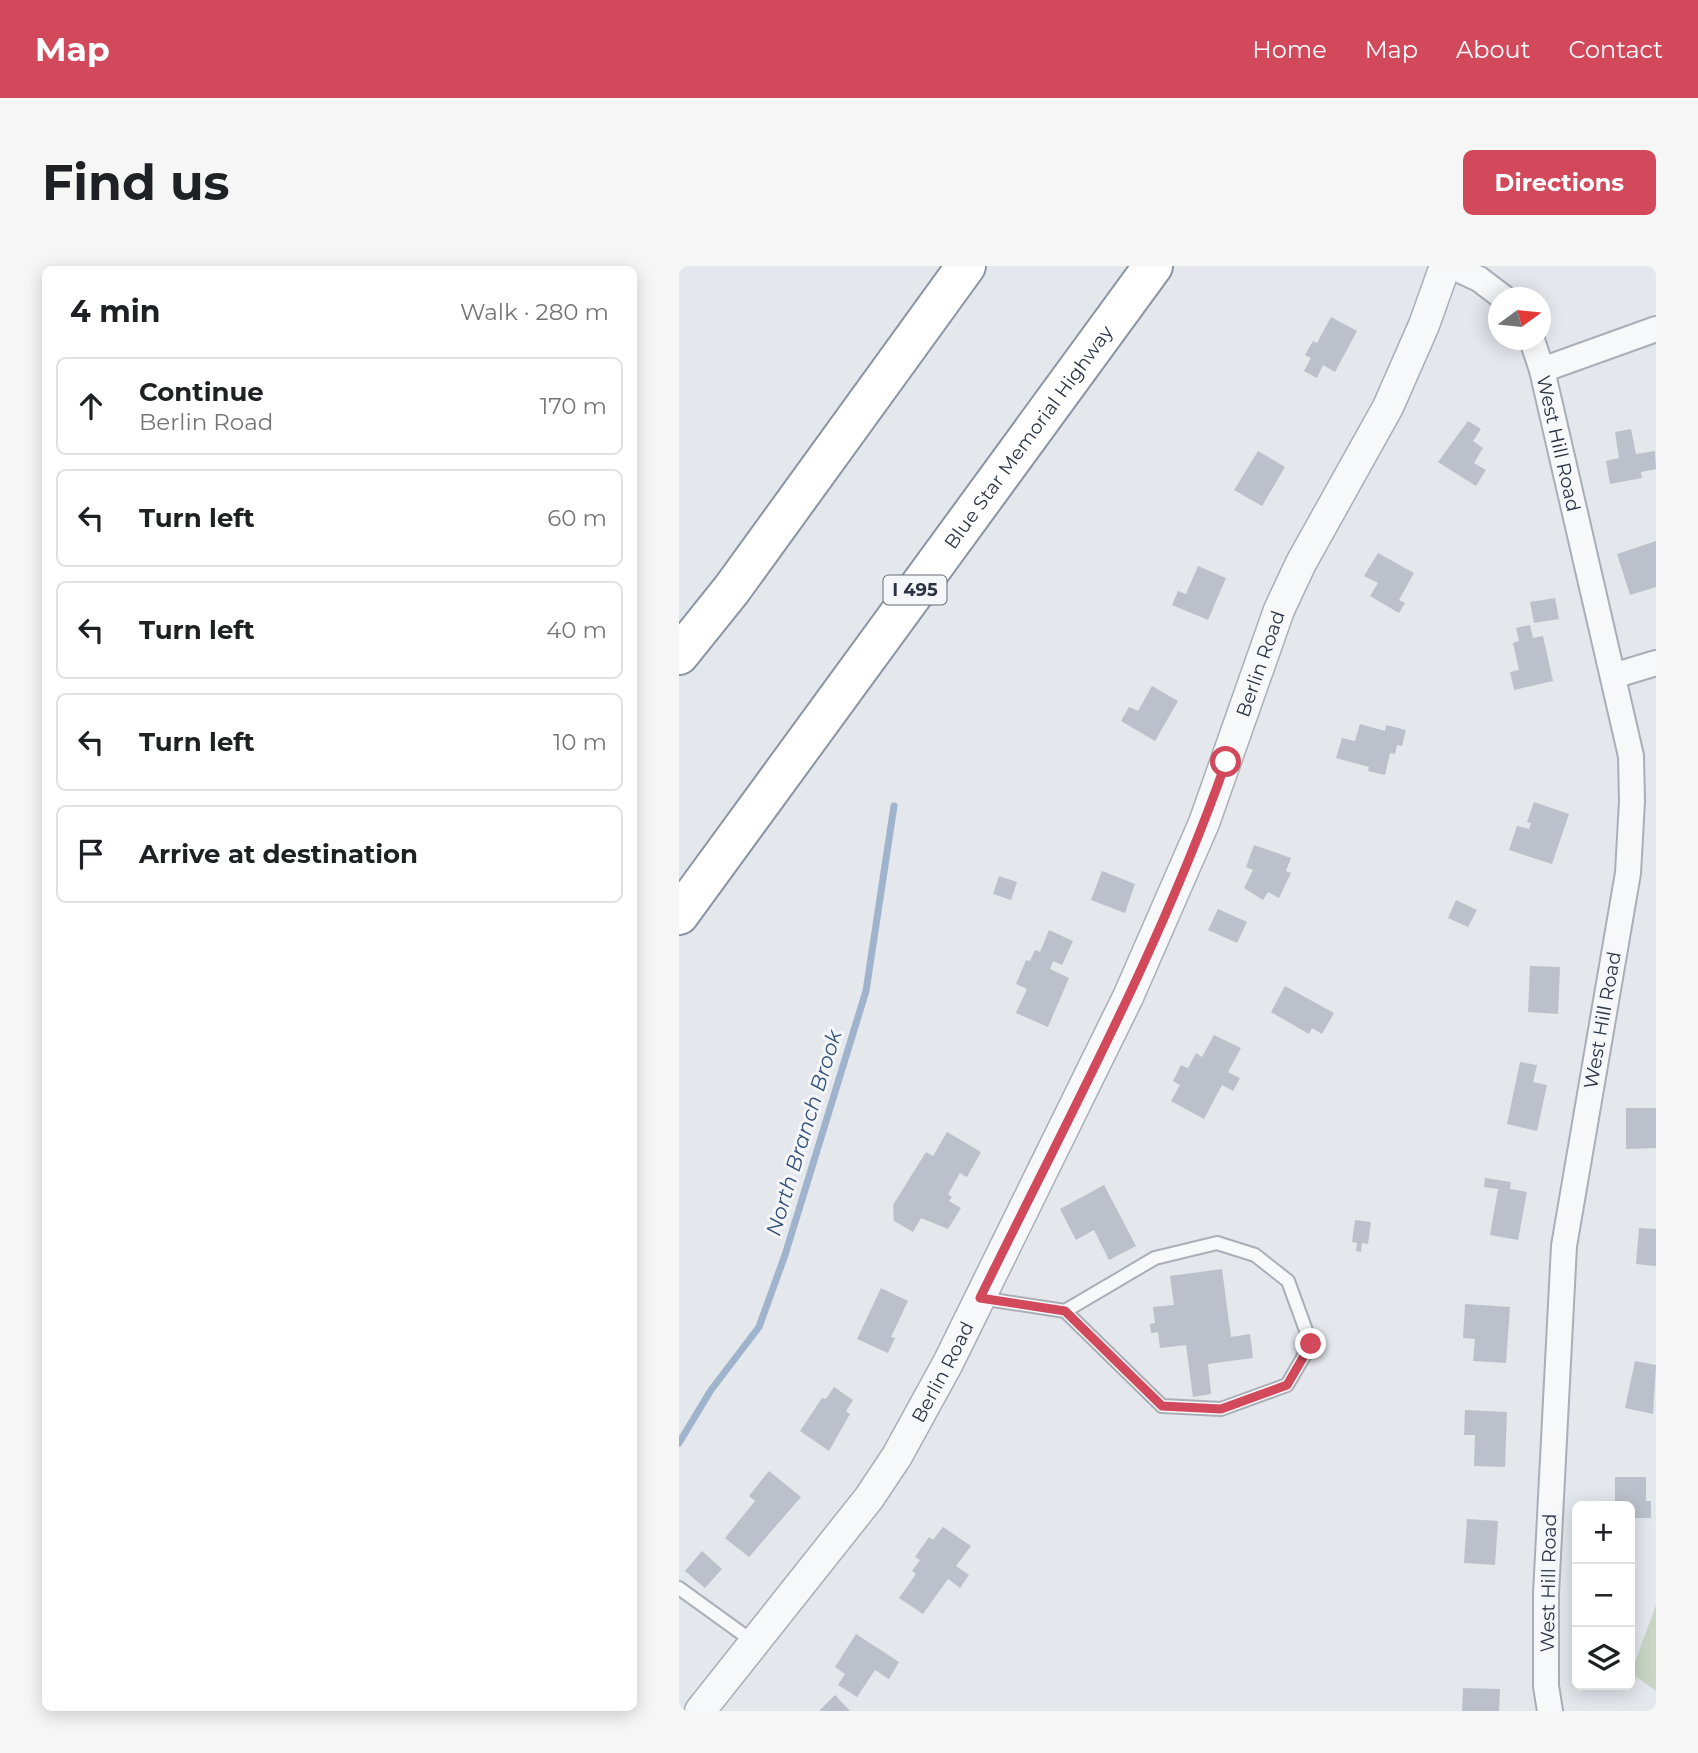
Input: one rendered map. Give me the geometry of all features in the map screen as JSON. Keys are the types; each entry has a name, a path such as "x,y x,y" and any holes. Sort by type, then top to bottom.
{"highway":[{"path":"679,655 740,578 966,266"},
{"name":"Blue Star Memorial Highway","path":"679,915 1153,266"}],"street":[{"name":"Berlin Road","path":"700,1711 839,1538 883,1477 923,1411 1128,997 1204,823 1279,610 1301,563 1388,407 1424,325 1445,266"},
{"path":"1451,266 1490,287"},
{"path":"1542,370 1656,329"},
{"name":"West Hill Road","path":"1535,350 1631,756 1628,873 1564,1246 1546,1594 1546,1686 1549,1711"},
{"path":"1612,677 1656,663"}],"lane":[{"path":"980,1298 1065,1311 1162,1406 1221,1409 1287,1385 1311,1344 1288,1281 1255,1255 1217,1243 1155,1258 1065,1311"},
{"path":"679,1588 755,1643"}],"green space":[{"path":"1656,1605 1656,1691 1635,1676 1635,1662"}],"building":[{"path":"1331,317 1357,331 1335,372 1323,365 1317,378 1304,371 1311,358 1305,355 1313,341 1317,343"},
{"path":"1468,421 1481,429 1473,441 1483,448 1474,463 1486,470 1476,486 1438,462"},
{"path":"1631,429 1636,454 1655,451 1656,469 1641,472 1642,478 1610,484 1606,461 1619,458 1615,432"},
{"path":"1258,451 1285,467 1262,506 1234,490"},
{"path":"1656,541 1656,587 1630,595 1617,554"},
{"path":"1378,553 1414,573 1399,600 1405,603 1399,613 1370,596 1378,583 1364,576"},
{"path":"1198,566 1226,578 1208,620 1172,605 1178,591 1186,594"},
{"path":"1555,598 1559,619 1534,623 1530,602"},
{"path":"1530,625 1533,638 1543,636 1553,681 1514,690 1510,672 1519,670 1513,643 1519,641 1516,628"},
{"path":"1152,686 1178,701 1155,741 1121,721 1129,707 1138,711"},
{"path":"1360,724 1385,731 1386,725 1406,730 1402,746 1397,745 1395,754 1390,753 1385,775 1368,771 1369,767 1336,758 1342,738 1355,741"},
{"path":"1534,802 1569,814 1552,864 1509,850 1517,826 1529,829 1531,823 1527,822"},
{"path":"1254,845 1291,858 1286,871 1291,873 1279,898 1268,892 1263,900 1244,888 1253,870 1246,867"},
{"path":"1102,871 1135,884 1125,913 1091,900"},
{"path":"999,876 1017,882 1011,900 993,894"},
{"path":"1456,900 1477,910 1468,927 1448,918"},
{"path":"1218,909 1247,922 1237,943 1208,930"},
{"path":"1049,930 1073,941 1062,965 1053,961 1050,969 1069,978 1048,1027 1016,1013 1027,989 1016,984 1026,960 1030,961 1035,950 1040,952"},
{"path":"1530,966 1560,967 1558,1014 1528,1012"},
{"path":"1285,986 1334,1013 1322,1034 1312,1028 1309,1034 1271,1012"},
{"path":"1214,1035 1241,1048 1228,1072 1240,1078 1233,1091 1222,1085 1204,1119 1171,1101 1180,1085 1173,1081 1181,1065 1188,1068 1196,1053 1202,1057"},
{"path":"1520,1062 1537,1065 1533,1082 1547,1085 1537,1131 1507,1124"},
{"path":"1626,1108 1656,1108 1656,1148 1626,1149"},
{"path":"947,1132 981,1152 967,1177 960,1173 948,1194 952,1197 949,1201 961,1208 948,1229 921,1218 913,1232 894,1221 893,1205 926,1152 933,1156"},
{"path":"1485,1178 1511,1182 1510,1189 1527,1192 1518,1240 1490,1235 1498,1189 1484,1187"},
{"path":"1104,1185 1136,1246 1109,1260 1094,1230 1076,1240 1060,1209"},
{"path":"1355,1220 1371,1222 1368,1244 1362,1243 1361,1252 1356,1251 1357,1243 1352,1242"},
{"path":"1639,1228 1656,1229 1656,1266 1636,1264"},
{"path":"1222,1269 1231,1337 1250,1334 1253,1358 1208,1364 1211,1394 1193,1397 1186,1345 1160,1348 1158,1332 1151,1333 1150,1324 1155,1323 1153,1307 1174,1305 1170,1276"},
{"path":"881,1288 908,1301 891,1337 895,1338 888,1353 857,1339"},
{"path":"1465,1304 1510,1307 1506,1363 1473,1361 1475,1339 1463,1338"},
{"path":"1635,1361 1656,1365 1653,1414 1625,1408"},
{"path":"834,1387 853,1400 846,1411 850,1414 829,1451 800,1431 822,1398 826,1399"},
{"path":"1465,1410 1507,1412 1505,1467 1474,1466 1475,1435 1464,1435"},
{"path":"769,1471 801,1497 749,1557 725,1538 755,1501 749,1496"},
{"path":"1615,1477 1646,1477 1646,1501 1651,1501 1651,1518 1635,1518 1635,1501 1615,1501"},
{"path":"1467,1519 1498,1521 1495,1565 1464,1563"},
{"path":"943,1527 971,1546 956,1566 969,1575 960,1588 948,1579 923,1614 899,1598 916,1574 912,1571 920,1560 915,1557 929,1537 933,1540"},
{"path":"702,1551 722,1569 705,1588 685,1571"},
{"path":"856,1634 899,1662 889,1679 875,1670 857,1697 838,1685 845,1674 835,1667"},
{"path":"1463,1688 1500,1689 1499,1711 1462,1711"},
{"path":"835,1695 850,1711 819,1711"}],"waterway":[{"name":"North Branch Brook","path":"679,1443 711,1390 759,1327 785,1255 866,991 894,806"}],"route":[{"path":"1226,762 1204,823 1128,997 980,1298 1065,1311 1162,1406 1221,1409 1287,1385 1311,1344"}]}
